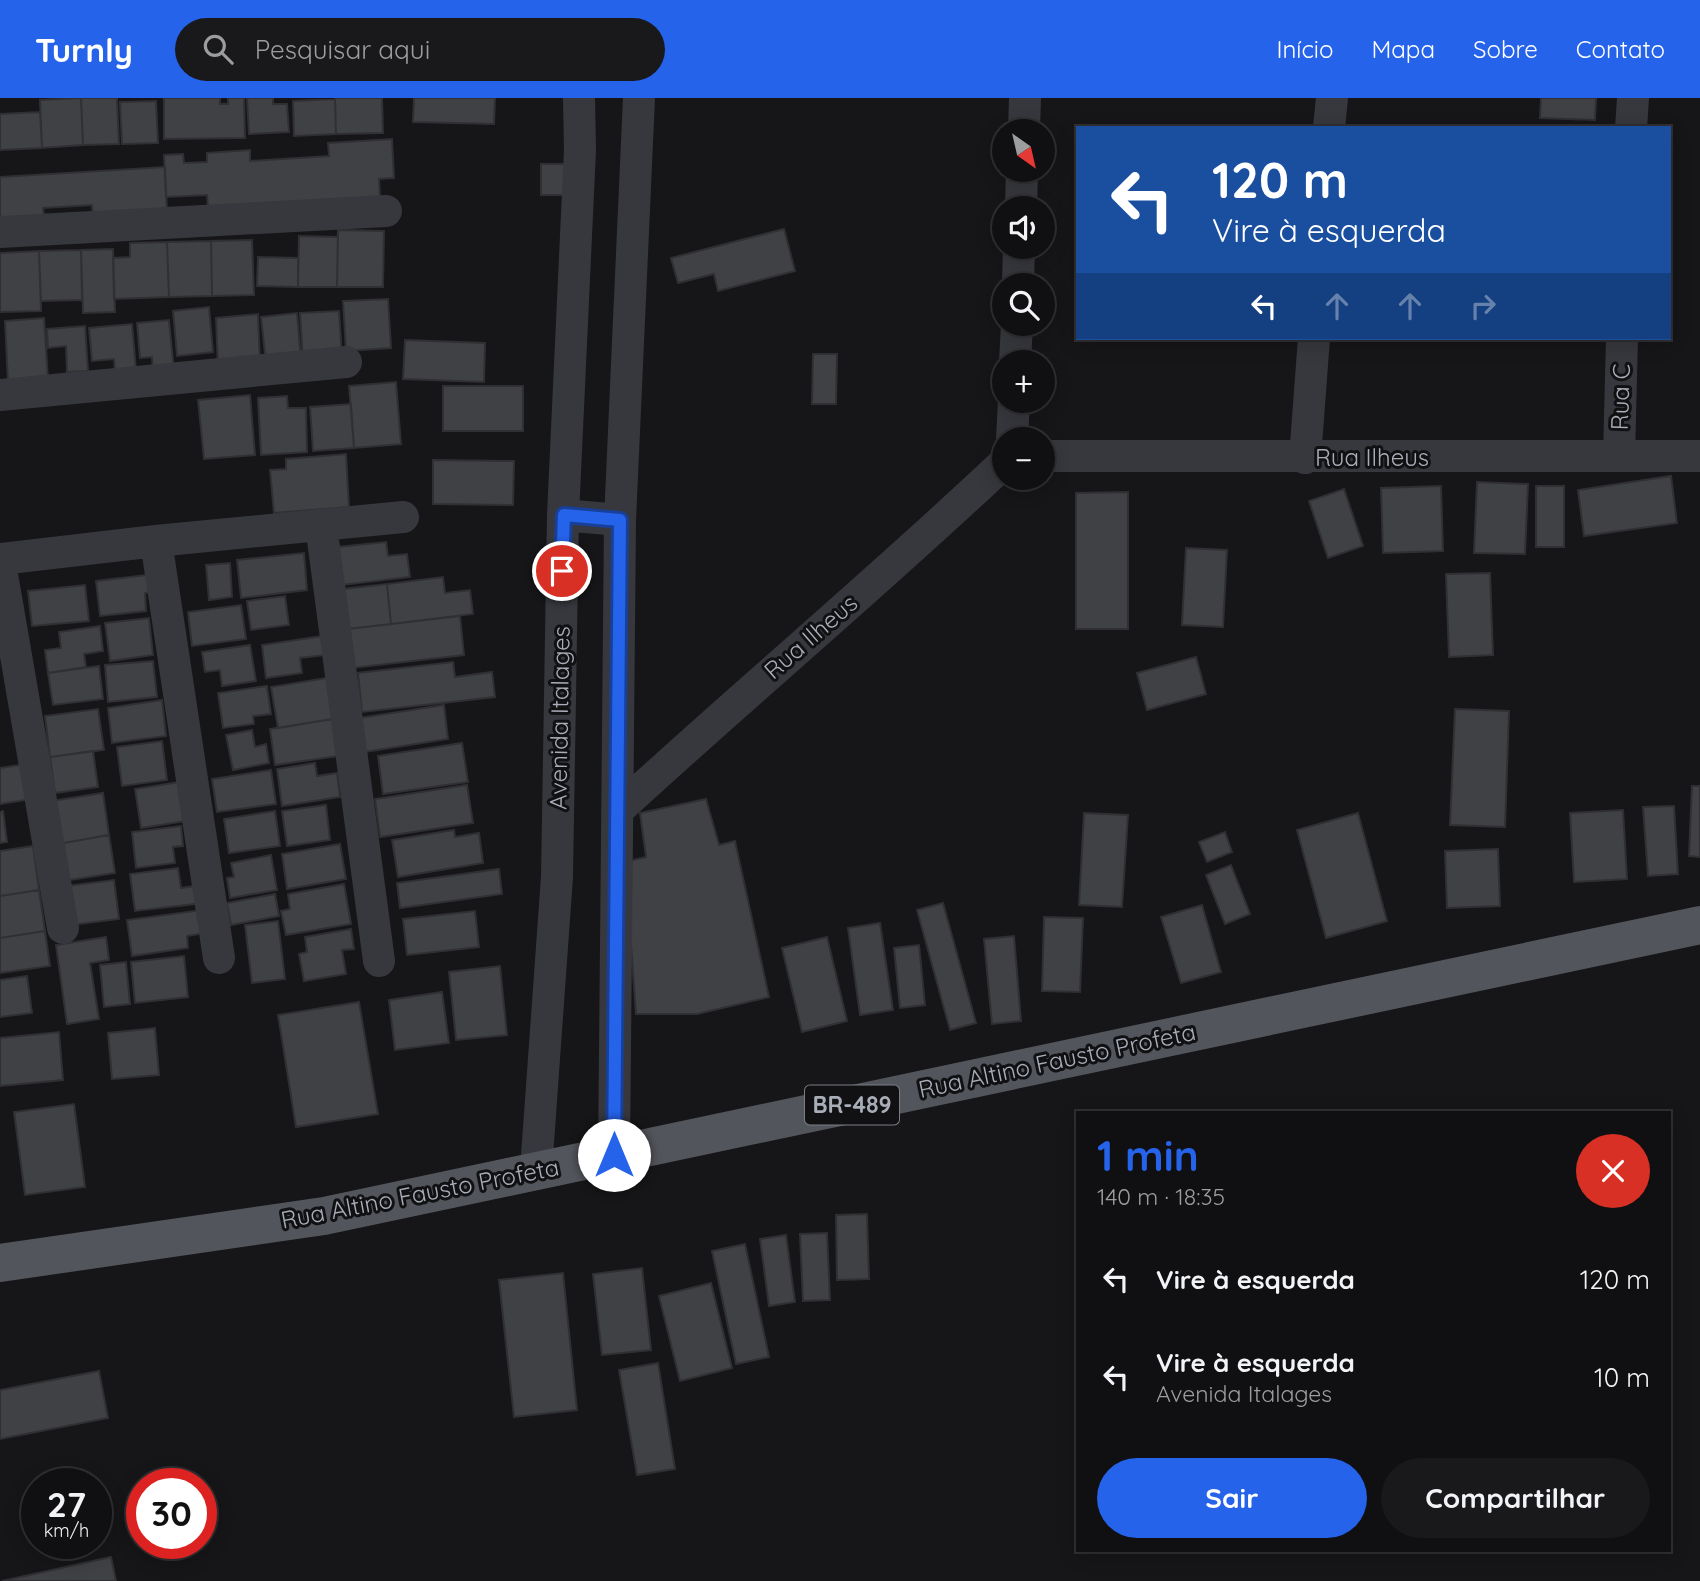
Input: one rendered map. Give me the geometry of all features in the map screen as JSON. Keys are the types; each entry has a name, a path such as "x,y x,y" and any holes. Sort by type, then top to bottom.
{"main road":[{"name":"Rua Altino Fausto Profeta","path":"0,1263 324,1216 1700,925"}],"street":[{"name":"Avenida Italages","path":"536,1170 557,877 564,515 580,150 579,98"},
{"path":"614,1155 620,520 639,98"},
{"path":"1024,119 1025,98"},
{"path":"1329,126 1332,98"},
{"path":"1631,126 1633,98"},
{"path":"0,232 386,211"},
{"path":"1305,458 1314,340"},
{"name":"Rua C","path":"1619,456 1622,340"},
{"path":"0,395 346,362"},
{"name":"Rua Ilheus","path":"1055,456 1700,456"},
{"name":"Rua Ilheus","path":"618,810 919,543 992,474"},
{"path":"564,515 620,520"},
{"path":"63,928 0,561 156,541 403,517"},
{"path":"321,525 379,961"},
{"path":"156,541 219,958"}],"building":[{"path":"81,98 83,145 42,148 40,100"},
{"path":"81,98 117,98 119,144 83,145"},
{"path":"164,98 220,98 220,104 228,104 228,98 244,98 245,138 164,139"},
{"path":"247,98 273,98 273,104 287,104 289,132 249,134"},
{"path":"335,98 382,98 383,133 336,134"},
{"path":"414,98 495,98 494,124 413,122"},
{"path":"1541,98 1596,98 1595,120 1540,118"},
{"path":"335,99 336,134 294,136 293,101"},
{"path":"156,101 158,143 122,144 120,102"},
{"path":"40,112 42,148 0,150 0,114"},
{"path":"392,139 394,178 379,179 380,197 208,208 207,195 166,197 164,155 183,154 184,163 207,162 207,153 250,150 250,161 329,156 328,143"},
{"path":"541,164 565,164 565,195 541,195"},
{"path":"165,167 167,213 93,218 92,205 43,208 44,217 0,219 0,177"},
{"path":"784,229 795,271 718,291 714,274 678,283 671,258"},
{"path":"338,230 384,231 383,287 337,287"},
{"path":"299,236 338,237 337,287 298,287"},
{"path":"252,240 254,295 212,296 211,241"},
{"path":"211,241 212,296 169,297 167,242"},
{"path":"167,242 169,297 114,299 113,258 130,257 130,243"},
{"path":"113,249 115,312 83,313 81,250"},
{"path":"81,250 82,300 41,301 39,251"},
{"path":"39,251 41,311 0,312 0,253"},
{"path":"258,257 298,258 298,287 257,286"},
{"path":"388,299 391,348 346,351 343,301"},
{"path":"209,307 213,352 177,356 173,311"},
{"path":"339,311 342,358 303,361 300,313"},
{"path":"297,313 301,360 266,363 261,317"},
{"path":"258,314 260,364 218,368 216,318"},
{"path":"44,318 48,379 8,382 5,321"},
{"path":"169,320 174,371 153,373 152,357 140,358 137,323"},
{"path":"132,324 136,370 115,372 114,359 92,361 89,328"},
{"path":"85,326 88,371 67,372 66,346 48,348 47,329"},
{"path":"405,340 485,343 484,382 403,379"},
{"path":"813,354 837,354 836,404 812,404"},
{"path":"396,382 401,444 354,448 349,386"},
{"path":"443,386 523,386 523,431 443,431"},
{"path":"250,395 255,455 204,459 198,400"},
{"path":"287,396 288,408 306,408 307,452 261,455 258,398"},
{"path":"351,404 354,448 313,451 310,407"},
{"path":"346,454 349,507 274,513 270,470 286,469 286,459"},
{"path":"433,460 514,461 513,505 433,504"},
{"path":"1671,476 1677,523 1584,536 1578,490"},
{"path":"1477,482 1528,484 1525,554 1474,553"},
{"path":"1441,486 1443,551 1383,553 1381,488"},
{"path":"1536,486 1564,486 1564,547 1536,547"},
{"path":"1344,489 1363,546 1328,558 1309,501"},
{"path":"1128,492 1128,629 1076,629 1076,493"},
{"path":"386,542 388,556 407,554 410,577 342,585 338,547"},
{"path":"1186,548 1227,550 1223,627 1182,625"},
{"path":"304,553 307,590 241,598 237,560"},
{"path":"230,563 232,597 209,600 206,565"},
{"path":"1490,573 1493,655 1449,657 1446,574"},
{"path":"155,574 157,591 145,593 146,611 100,616 96,581"},
{"path":"443,577 445,593 470,590 473,614 391,624 387,584"},
{"path":"387,584 391,624 348,629 343,589"},
{"path":"85,585 89,621 32,626 28,591"},
{"path":"285,596 289,625 251,630 247,601"},
{"path":"241,605 246,639 192,646 188,612"},
{"path":"460,616 464,655 352,668 348,629"},
{"path":"149,618 153,655 110,661 105,623"},
{"path":"100,626 103,651 84,654 86,667 48,673 45,650 61,648 59,632"},
{"path":"323,636 326,655 300,658 302,673 266,678 262,645"},
{"path":"250,645 256,681 222,686 220,670 205,672 202,652"},
{"path":"1196,657 1206,694 1147,710 1137,673"},
{"path":"153,661 157,697 108,702 105,665"},
{"path":"453,662 455,677 492,672 495,697 362,712 358,673"},
{"path":"99,666 103,699 53,705 48,673"},
{"path":"327,678 333,719 278,728 271,687"},
{"path":"267,686 271,714 253,716 254,724 223,728 218,693"},
{"path":"162,700 166,736 112,743 108,708"},
{"path":"444,705 448,739 364,752 359,718"},
{"path":"98,709 104,750 50,757 45,716"},
{"path":"1455,709 1509,711 1505,827 1450,825"},
{"path":"333,719 339,756 275,765 270,729"},
{"path":"252,730 255,747 266,744 269,763 233,770 226,735"},
{"path":"162,741 167,780 122,786 117,747"},
{"path":"462,743 468,782 383,794 378,756"},
{"path":"93,751 98,787 55,793 50,757"},
{"path":"315,763 317,776 337,773 340,797 282,806 277,769"},
{"path":"27,764 32,799 0,804 0,768"},
{"path":"271,770 276,804 217,812 212,779"},
{"path":"186,781 192,820 141,828 135,789"},
{"path":"467,785 473,823 380,837 375,799"},
{"path":"1692,786 1700,786 1700,857 1689,856"},
{"path":"103,793 109,835 58,844 51,801"},
{"path":"706,799 719,845 735,841 769,997 697,1014 636,1014 625,862 646,857 640,813"},
{"path":"326,805 330,840 287,846 282,811"},
{"path":"1674,806 1678,874 1648,876 1643,807"},
{"path":"1623,810 1627,879 1574,882 1570,813"},
{"path":"3,811 7,842 0,843 0,812"},
{"path":"275,811 280,846 229,853 224,819"},
{"path":"1084,813 1128,815 1122,907 1079,905"},
{"path":"1358,813 1387,921 1326,938 1297,830"},
{"path":"181,826 183,846 173,847 175,863 136,868 132,832"},
{"path":"454,830 455,837 479,833 483,863 398,877 392,840"},
{"path":"1225,832 1232,852 1207,862 1199,842"},
{"path":"109,835 115,873 63,881 58,844"},
{"path":"340,844 346,879 287,889 282,854"},
{"path":"33,846 39,890 0,896 0,851"},
{"path":"1498,849 1500,906 1447,908 1445,851"},
{"path":"271,855 277,890 230,898 227,878 234,877 231,863"},
{"path":"1231,865 1250,914 1225,924 1206,875"},
{"path":"178,868 181,888 201,885 203,903 135,911 130,874"},
{"path":"499,869 502,894 400,908 397,883"},
{"path":"114,880 119,919 71,925 66,886"},
{"path":"344,884 351,924 286,935 281,911 290,909 288,894"},
{"path":"39,890 45,931 0,938 0,896"},
{"path":"275,894 279,916 231,925 227,903"},
{"path":"943,903 976,1023 950,1030 917,910"},
{"path":"1202,905 1221,972 1181,983 1161,917"},
{"path":"202,910 205,933 187,936 188,948 132,956 127,920"},
{"path":"475,911 479,947 407,955 403,919"},
{"path":"1044,917 1083,918 1080,992 1042,991"},
{"path":"278,921 285,979 252,983 245,925"},
{"path":"880,923 893,1010 860,1015 848,928"},
{"path":"351,929 354,949 342,950 346,974 304,981 299,954 307,952 305,937"},
{"path":"45,931 50,966 0,973 0,938"},
{"path":"1014,936 1021,1021 992,1024 984,939"},
{"path":"106,937 109,960 90,963 99,1019 67,1024 56,945"},
{"path":"827,937 847,1021 802,1032 782,948"},
{"path":"919,945 925,1005 900,1008 894,948"},
{"path":"184,956 188,997 135,1003 131,962"},
{"path":"126,962 130,1004 104,1007 100,965"},
{"path":"500,966 507,1035 456,1040 449,972"},
{"path":"27,976 32,1013 0,1017 0,980"},
{"path":"442,992 449,1043 395,1050 389,1000"},
{"path":"359,1002 378,1114 296,1127 278,1015"},
{"path":"155,1028 159,1075 112,1079 108,1033"},
{"path":"59,1032 63,1080 0,1086 0,1038"},
{"path":"74,1104 85,1187 25,1195 14,1112"},
{"path":"867,1214 869,1279 837,1280 836,1215"},
{"path":"827,1233 830,1300 803,1301 800,1234"},
{"path":"786,1235 795,1302 769,1306 760,1239"},
{"path":"745,1244 769,1357 736,1364 712,1251"},
{"path":"642,1268 651,1350 602,1355 593,1274"},
{"path":"563,1273 577,1410 514,1417 499,1280"},
{"path":"711,1283 732,1368 680,1381 659,1296"},
{"path":"658,1363 675,1469 637,1475 619,1370"},
{"path":"99,1371 108,1418 0,1439 0,1390"},
{"path":"111,1559 116,1581 2,1581"}],"route":[{"path":"562,571 564,515 620,520 614,1155"}]}
